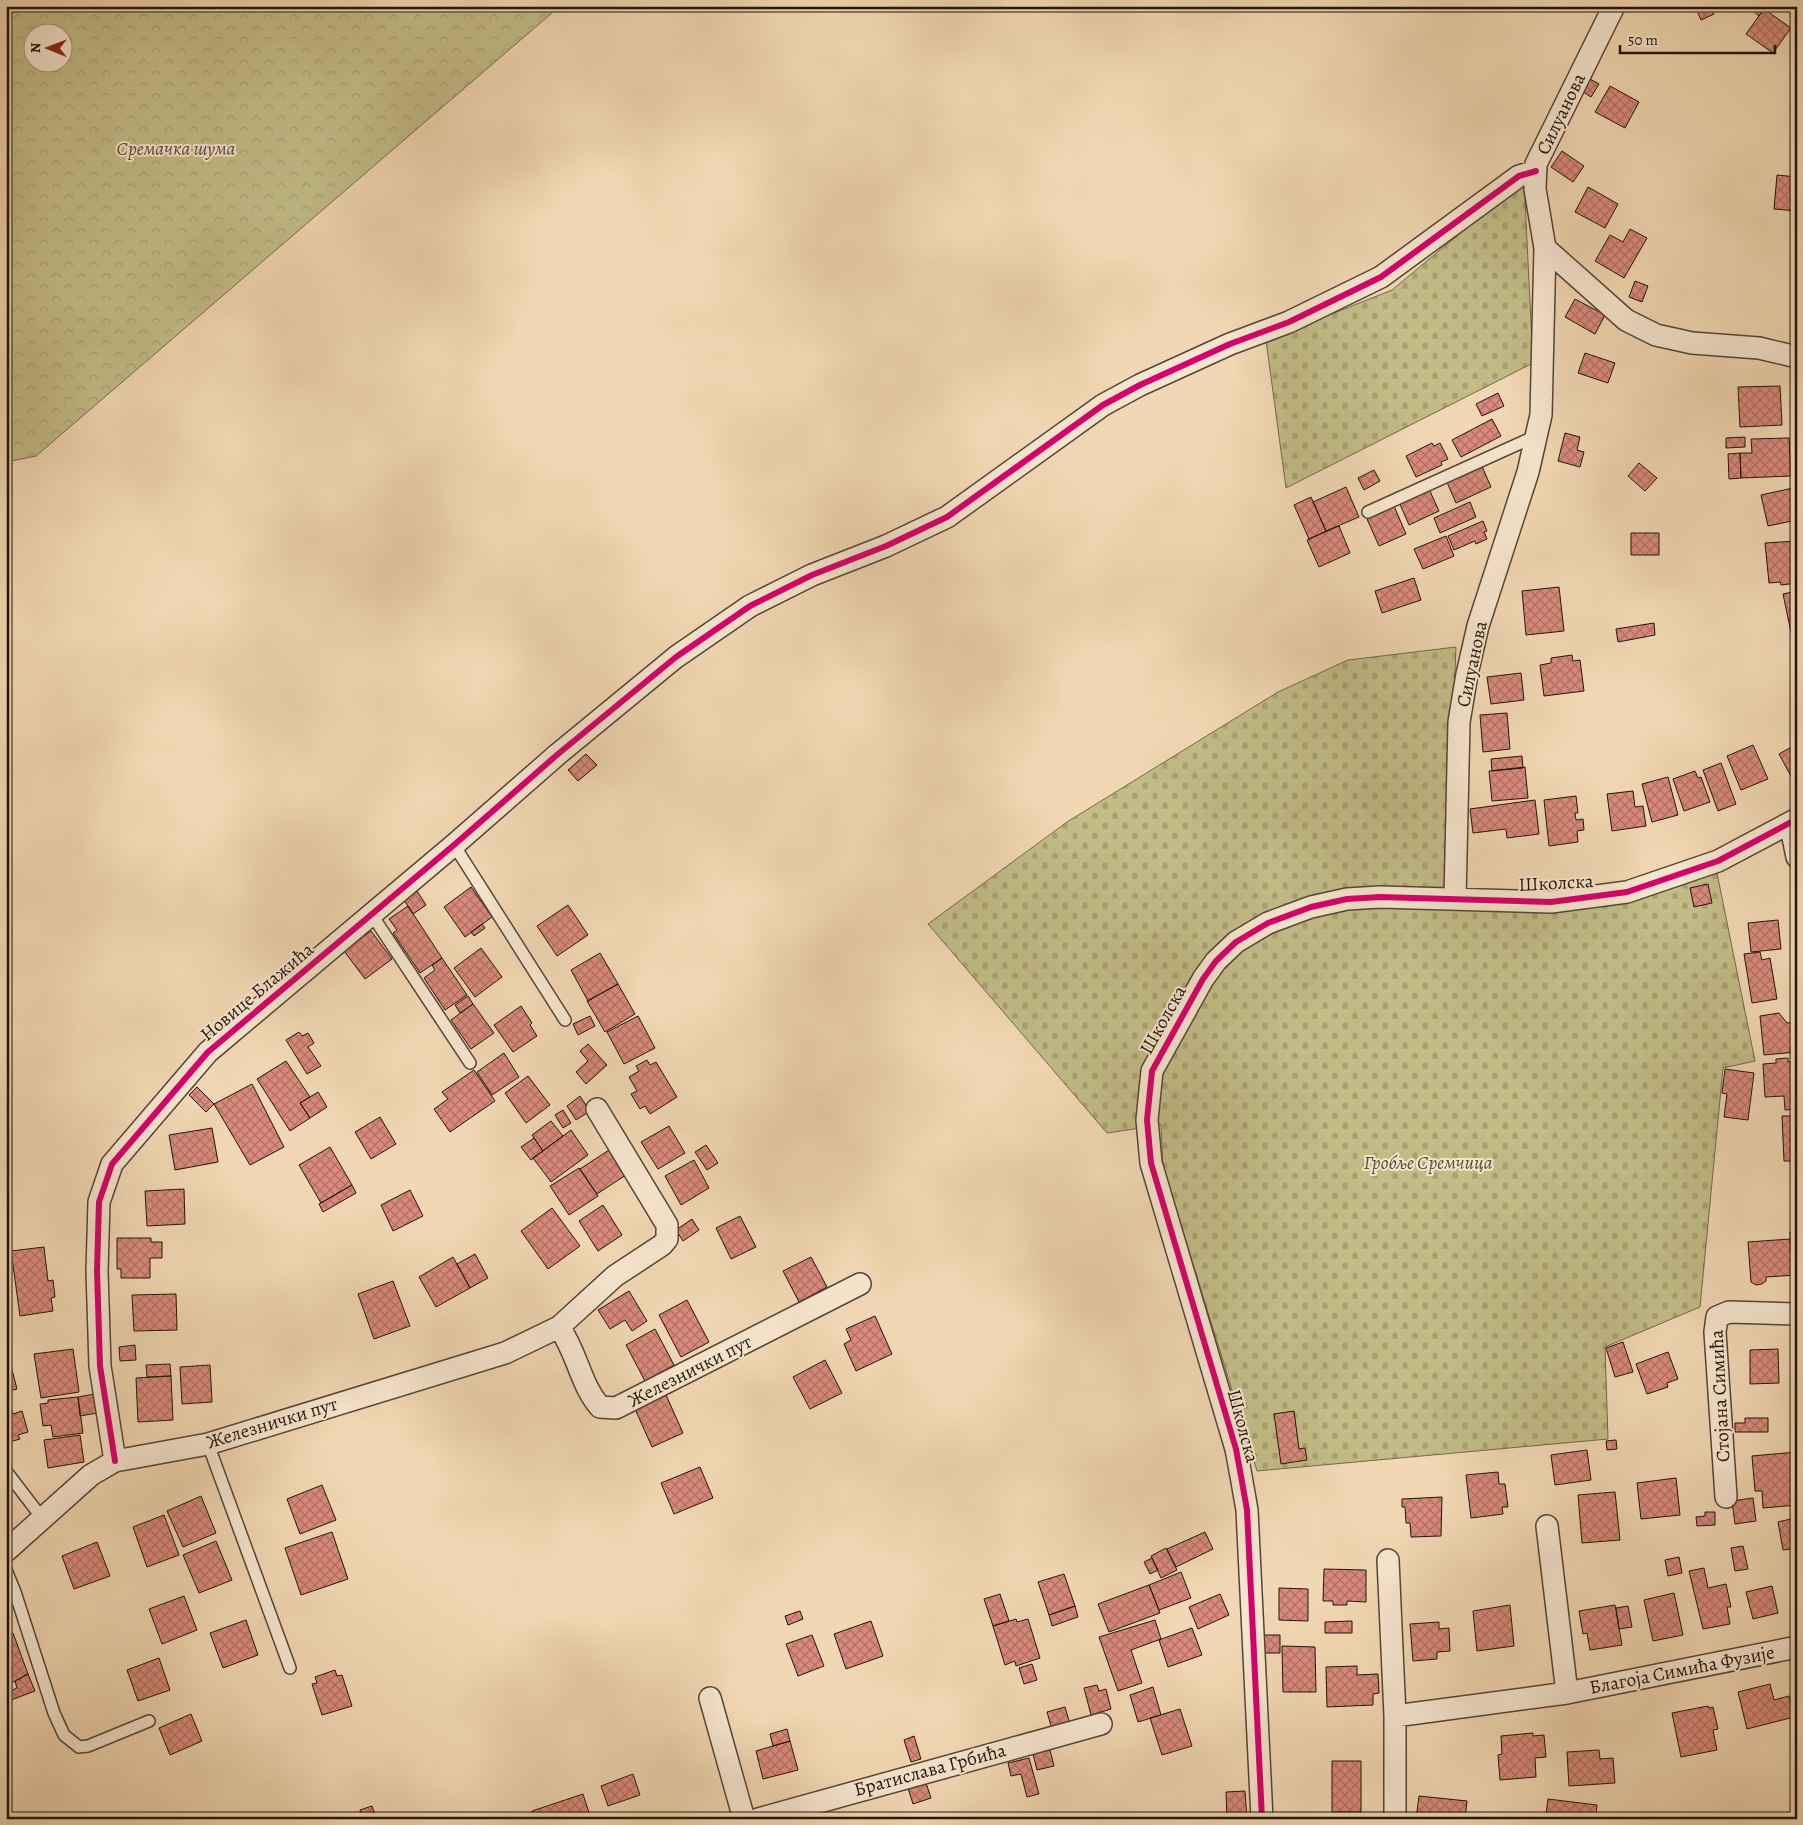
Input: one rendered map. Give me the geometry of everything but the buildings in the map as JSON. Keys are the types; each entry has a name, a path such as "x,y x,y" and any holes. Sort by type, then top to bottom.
{"street":[{"name":"Силуанова","path":"1455,899 1459,722 1467,674 1478,626 1528,472 1543,396 1545,248 1535,189 1536,164 1614,6"},
{"name":"Новице Блажића","path":"115,1461 100,1366 97,1271 99,1202 112,1164 208,1052 454,846 550,760 676,657 750,606 812,575 886,546 947,517 1103,405 1179,366 1289,322 1381,277 1518,176 1536,171"},
{"path":"1545,248 1626,320 1656,334 1692,343 1759,348 1797,356"},
{"path":"1793,821 1797,857"},
{"name":"Школска","path":"1262,1819 1247,1510 1236,1449 1151,1163 1147,1120 1152,1071 1203,979 1216,961 1236,942 1268,923 1311,907 1347,899 1455,899 1551,902 1627,892 1718,861 1793,821"},
{"name":"Железнички пут","path":"6,1551 91,1475 115,1461 208,1444 505,1353 559,1328 615,1276 662,1245 668,1232 667,1225 597,1110"},
{"name":"Железнички пут","path":"559,1328 570,1344 590,1396 600,1408 616,1408 860,1284"},
{"name":"Стојана Симића","path":"1726,1497 1716,1332 1717,1317 1729,1312 1797,1314"},
{"name":"Благоја Симића Фузије","path":"1548,1526 1567,1693"},
{"path":"1388,1560 1395,1716 1395,1819"},
{"name":"Благоја Симића Фузије","path":"1395,1716 1567,1693 1797,1647"},
{"path":"710,1698 744,1819"},
{"name":"Братислава Грбића","path":"758,1819 1101,1724"}],"lane":[{"path":"1368,512 1536,436"},
{"path":"454,846 564,1020"},
{"path":"372,915 470,1063"},
{"path":"208,1444 290,1668"},
{"path":"6,1470 42,1518"},
{"path":"6,1570 15,1592 44,1687 64,1736 79,1747 88,1746 149,1721"}],"green space":[{"name":"Сремачка шума","path":"6,6 560,6 36,456 6,462"},
{"path":"1524,180 1533,363 1286,488 1266,340 1392,290"},
{"name":"Гробље Сремчица","path":"1456,647 1447,890 1531,911 1578,909 1630,901 1716,868 1755,1061 1723,1068 1700,1307 1605,1347 1608,1439 1257,1471 1163,1167 1161,1125 1107,1133 928,924 1067,822 1278,692 1348,660"}],"cycle path":[{"path":"115,1461 100,1366 97,1271 99,1202 112,1164 208,1052 454,845 558,754 676,657 750,606 812,575 886,546 947,517 1103,405 1140,385 1230,344 1289,322 1381,277 1519,176 1536,171"},
{"path":"1262,1819 1247,1510 1236,1449 1151,1163 1147,1120 1152,1071 1203,979 1216,961 1236,942 1268,923 1311,907 1347,899 1380,897 1551,902 1627,892 1718,861 1797,819"}]}
